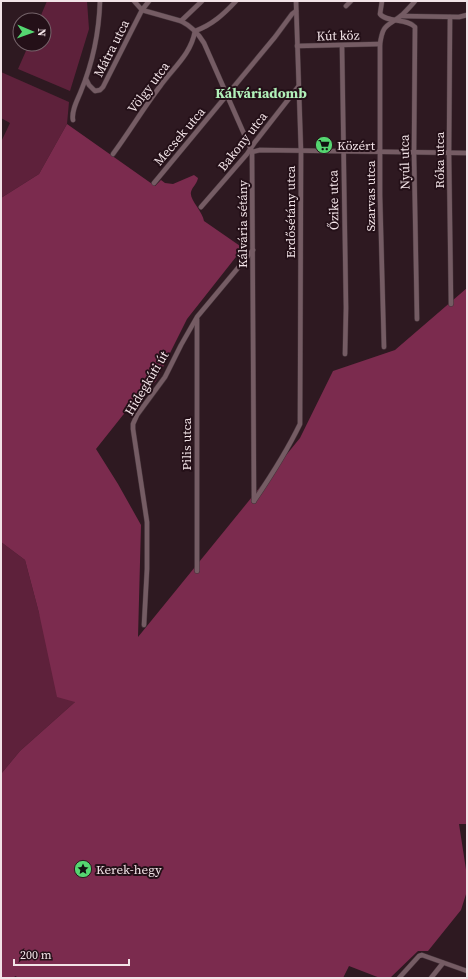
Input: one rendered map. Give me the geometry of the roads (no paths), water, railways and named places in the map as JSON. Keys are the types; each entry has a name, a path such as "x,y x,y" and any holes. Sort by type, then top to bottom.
{"street":[{"path":"86,79 98,33 100,1"},
{"path":"134,1 142,10"},
{"name":"Mátra utca","path":"86,79 95,91 104,87 142,10 149,1"},
{"path":"181,21 202,1"},
{"path":"195,31 221,16 236,1"},
{"name":"Erdősétány utca","path":"254,501 275,471 300,424 301,152 296,1"},
{"path":"346,6 351,1"},
{"path":"382,1 380,14 384,18 395,19"},
{"path":"380,44 381,35 385,27 401,16 415,1"},
{"name":"Kálvária sétány","path":"142,10 181,21 192,27 204,43 251,151 254,501"},
{"name":"Mecsek utca","path":"154,183 296,11"},
{"path":"401,16 463,17 467,15"},
{"name":"Róka utca","path":"450,17 451,304"},
{"name":"Nyúl utca","path":"395,19 413,24 415,27 414,153 417,319"},
{"name":"Völgy utca","path":"113,154 162,84 185,56 195,31"},
{"name":"Kút köz","path":"297,46 380,44"},
{"name":"Szarvas utca","path":"380,44 380,195 384,347"},
{"name":"Őzike utca","path":"342,46 346,301 345,354"},
{"name":"Mátra utca","path":"73,120 73,113 76,103 86,79"},
{"name":"Bakony utca","path":"201,207 251,151 298,87"},
{"path":"251,151 467,153"},
{"name":"Hidegkúti út","path":"144,625 147,570 147,522 133,424 137,415 165,378 197,317 253,250"},
{"name":"Pilis utca","path":"197,317 197,571"},
{"path":"399,978 418,956 422,955 467,971"},
{"path":"431,978 443,963"}],"place":[{"name":"Közért","path":"324,145"},
{"name":"Kerek-hegy","path":"83,869"}],"district":[{"name":"Kálváriadomb","path":"261,93"}]}
